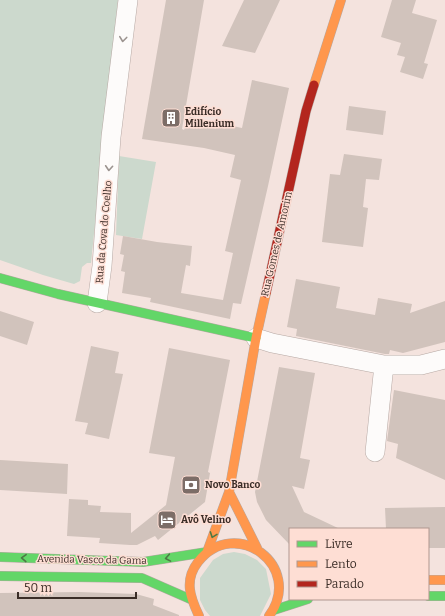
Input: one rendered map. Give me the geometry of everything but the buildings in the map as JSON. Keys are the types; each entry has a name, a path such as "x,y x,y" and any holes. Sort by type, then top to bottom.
{"main road":[{"name":"Rua Gomes de Amorim","path":"206,552 229,492 256,338 306,111 341,0"},
{"path":"0,278 58,294 256,338"},
{"path":"229,492 257,548 270,560 278,576 279,594 271,613"},
{"path":"198,616 190,599 189,582 195,565 206,552 222,544 240,543 257,548"},
{"name":"Avenida Vasco da Gama","path":"0,557 143,562 206,552"},
{"path":"270,560 283,565"},
{"name":"Avenida Vasco da Gama","path":"0,576 142,578 190,599"},
{"path":"429,580 445,580"},
{"path":"429,596 445,596"},
{"path":"271,613 302,600"}],"street":[{"name":"Rua da Cova do Coelho","path":"97,303 102,266 111,137 128,0"},
{"path":"256,338 272,343 384,365 421,365 445,359"},
{"path":"375,452 384,365"}],"shaded area":[{"path":"0,0 118,0 91,263 87,263 82,267 80,281 74,284 0,260"},
{"path":"119,156 156,162 142,239 116,235"},
{"path":"234,552 245,554 257,560 266,569 271,594 260,616 210,616 200,600 200,578 213,560 223,554"}],"traffic: fast":[{"path":"0,278 58,294 256,338"},
{"path":"0,557 143,562 207,552"},
{"path":"0,576 142,578 190,599"},
{"path":"429,596 445,596"},
{"path":"274,610 305,600"}],"traffic: slow":[{"path":"314,85 341,0"},
{"path":"207,552 229,492 256,338 266,293"},
{"path":"229,492 257,548"},
{"path":"199,616 191,595 191,575 198,562 213,549 230,544 246,545 261,553 272,565 278,580 278,597 269,616"},
{"path":"429,580 445,580"}],"traffic: jam":[{"path":"266,293 306,111 314,85"}],"place":[{"name":"Edifício Millenium","path":"171,118"},
{"name":"Novo Banco","path":"191,485"},
{"name":"Avô Velino","path":"167,520"}]}
